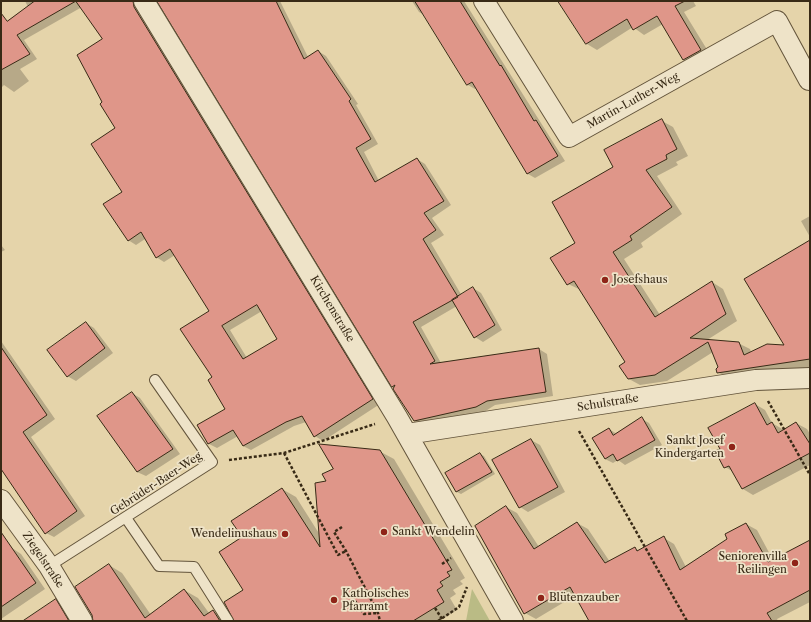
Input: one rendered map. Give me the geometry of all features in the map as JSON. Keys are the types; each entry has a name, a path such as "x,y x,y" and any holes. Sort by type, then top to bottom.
{"street":[{"name":"Kirchenstraße","path":"144,1 408,434 513,621"},
{"name":"Martin-Luther-Weg","path":"484,1 569,137 777,20 810,81"},
{"name":"Schulstraße","path":"408,434 756,380 810,378"},
{"name":"Ziegelstraße","path":"1,500 48,566 82,621"}],"lane":[{"name":"Gebrüder-Baer-Weg","path":"48,566 126,518 212,462 155,380"},
{"path":"126,518 159,566 194,567 228,621"}],"path":[{"path":"756,380 810,475"},
{"path":"566,409 687,621"},
{"path":"212,462 284,453 397,417"},
{"path":"284,453 338,555 346,551"},
{"path":"342,527 334,532 346,551 378,613 380,621"},
{"path":"442,564 471,548"},
{"path":"452,558 455,564"},
{"path":"438,621 459,608 467,588 464,582"},
{"path":"355,601 364,614 378,613"},
{"path":"435,608 442,619"}],"green space":[{"path":"472,589 490,621 466,621"}],"building":[{"path":"35,1 76,1 17,35 30,54 1,70 1,13 7,21"},
{"path":"76,1 133,1 134,7 373,399 314,437 302,416 286,422 243,446 233,430 208,444 197,425 225,409 208,380 212,377 180,329 209,311 170,249 156,258 141,232 128,241 103,204 122,192 91,144 115,128 100,104 102,102 77,55 102,39","holes":["257,305 277,339 243,359 222,326"]},
{"path":"157,1 276,1 304,59 318,50 351,99 349,101 371,139 356,148 375,182 417,158 444,201 424,213 436,230 423,239 458,297 413,322 435,361 430,364 539,348 546,392 487,401 476,407 414,421 393,389 395,385 392,387"},
{"path":"415,1 460,1 500,66 501,65 534,121 536,120 558,156 527,174 472,82 467,85"},
{"path":"558,1 685,1 675,6 701,50 683,60 657,16 633,30 627,19 586,44"},
{"path":"662,119 677,149 666,155 667,159 646,170 672,207 630,236 632,240 613,252 655,317 712,281 726,314 690,338 739,342 744,355 767,344 784,345 744,279 810,240 810,359 717,373 716,369 718,367 708,342 655,375 628,379 619,366 625,362 574,281 567,285 550,258 575,243 552,202 613,167 604,150"},
{"path":"473,287 495,325 474,338 452,300"},
{"path":"86,322 105,348 67,377 47,350"},
{"path":"1,347 47,415 23,432 77,511 45,534 1,469"},
{"path":"132,392 173,449 137,472 97,416"},
{"path":"755,403 767,425 772,422 778,433 796,422 810,444 810,453 742,489 729,466 724,468 715,451 720,449 708,428"},
{"path":"642,417 655,440 617,461 613,454 605,459 592,438 609,428 613,435"},
{"path":"531,439 558,487 519,508 492,460"},
{"path":"319,444 380,450 452,570 447,572 450,576 440,582 443,586 437,590 444,602 413,621 234,621 224,602 243,590 219,552 242,537 231,521 282,488 320,547 315,483 326,481 322,474 333,469"},
{"path":"480,453 492,472 456,492 445,473"},
{"path":"506,506 534,549 577,522 605,563 635,547 637,551 664,536 680,570 727,539 725,534 746,523 768,562 810,540 810,590 767,613 772,621 589,621 570,587 524,614 475,526"},
{"path":"1,532 36,583 1,607"},
{"path":"109,564 145,618 184,589 204,616 213,610 220,621 93,621 92,615 75,587"},
{"path":"56,599 69,621 23,621"}],"place":[{"name":"Josefshaus","path":"605,280"},
{"name":"Sankt Josef Kindergarten","path":"732,447"},
{"name":"Sankt Wendelin","path":"384,532"},
{"name":"Wendelinushaus","path":"285,534"},
{"name":"Seniorenvilla Reilingen","path":"795,563"},
{"name":"Blütenzauber","path":"541,598"},
{"name":"Katholisches Pfarramt","path":"334,600"}]}
